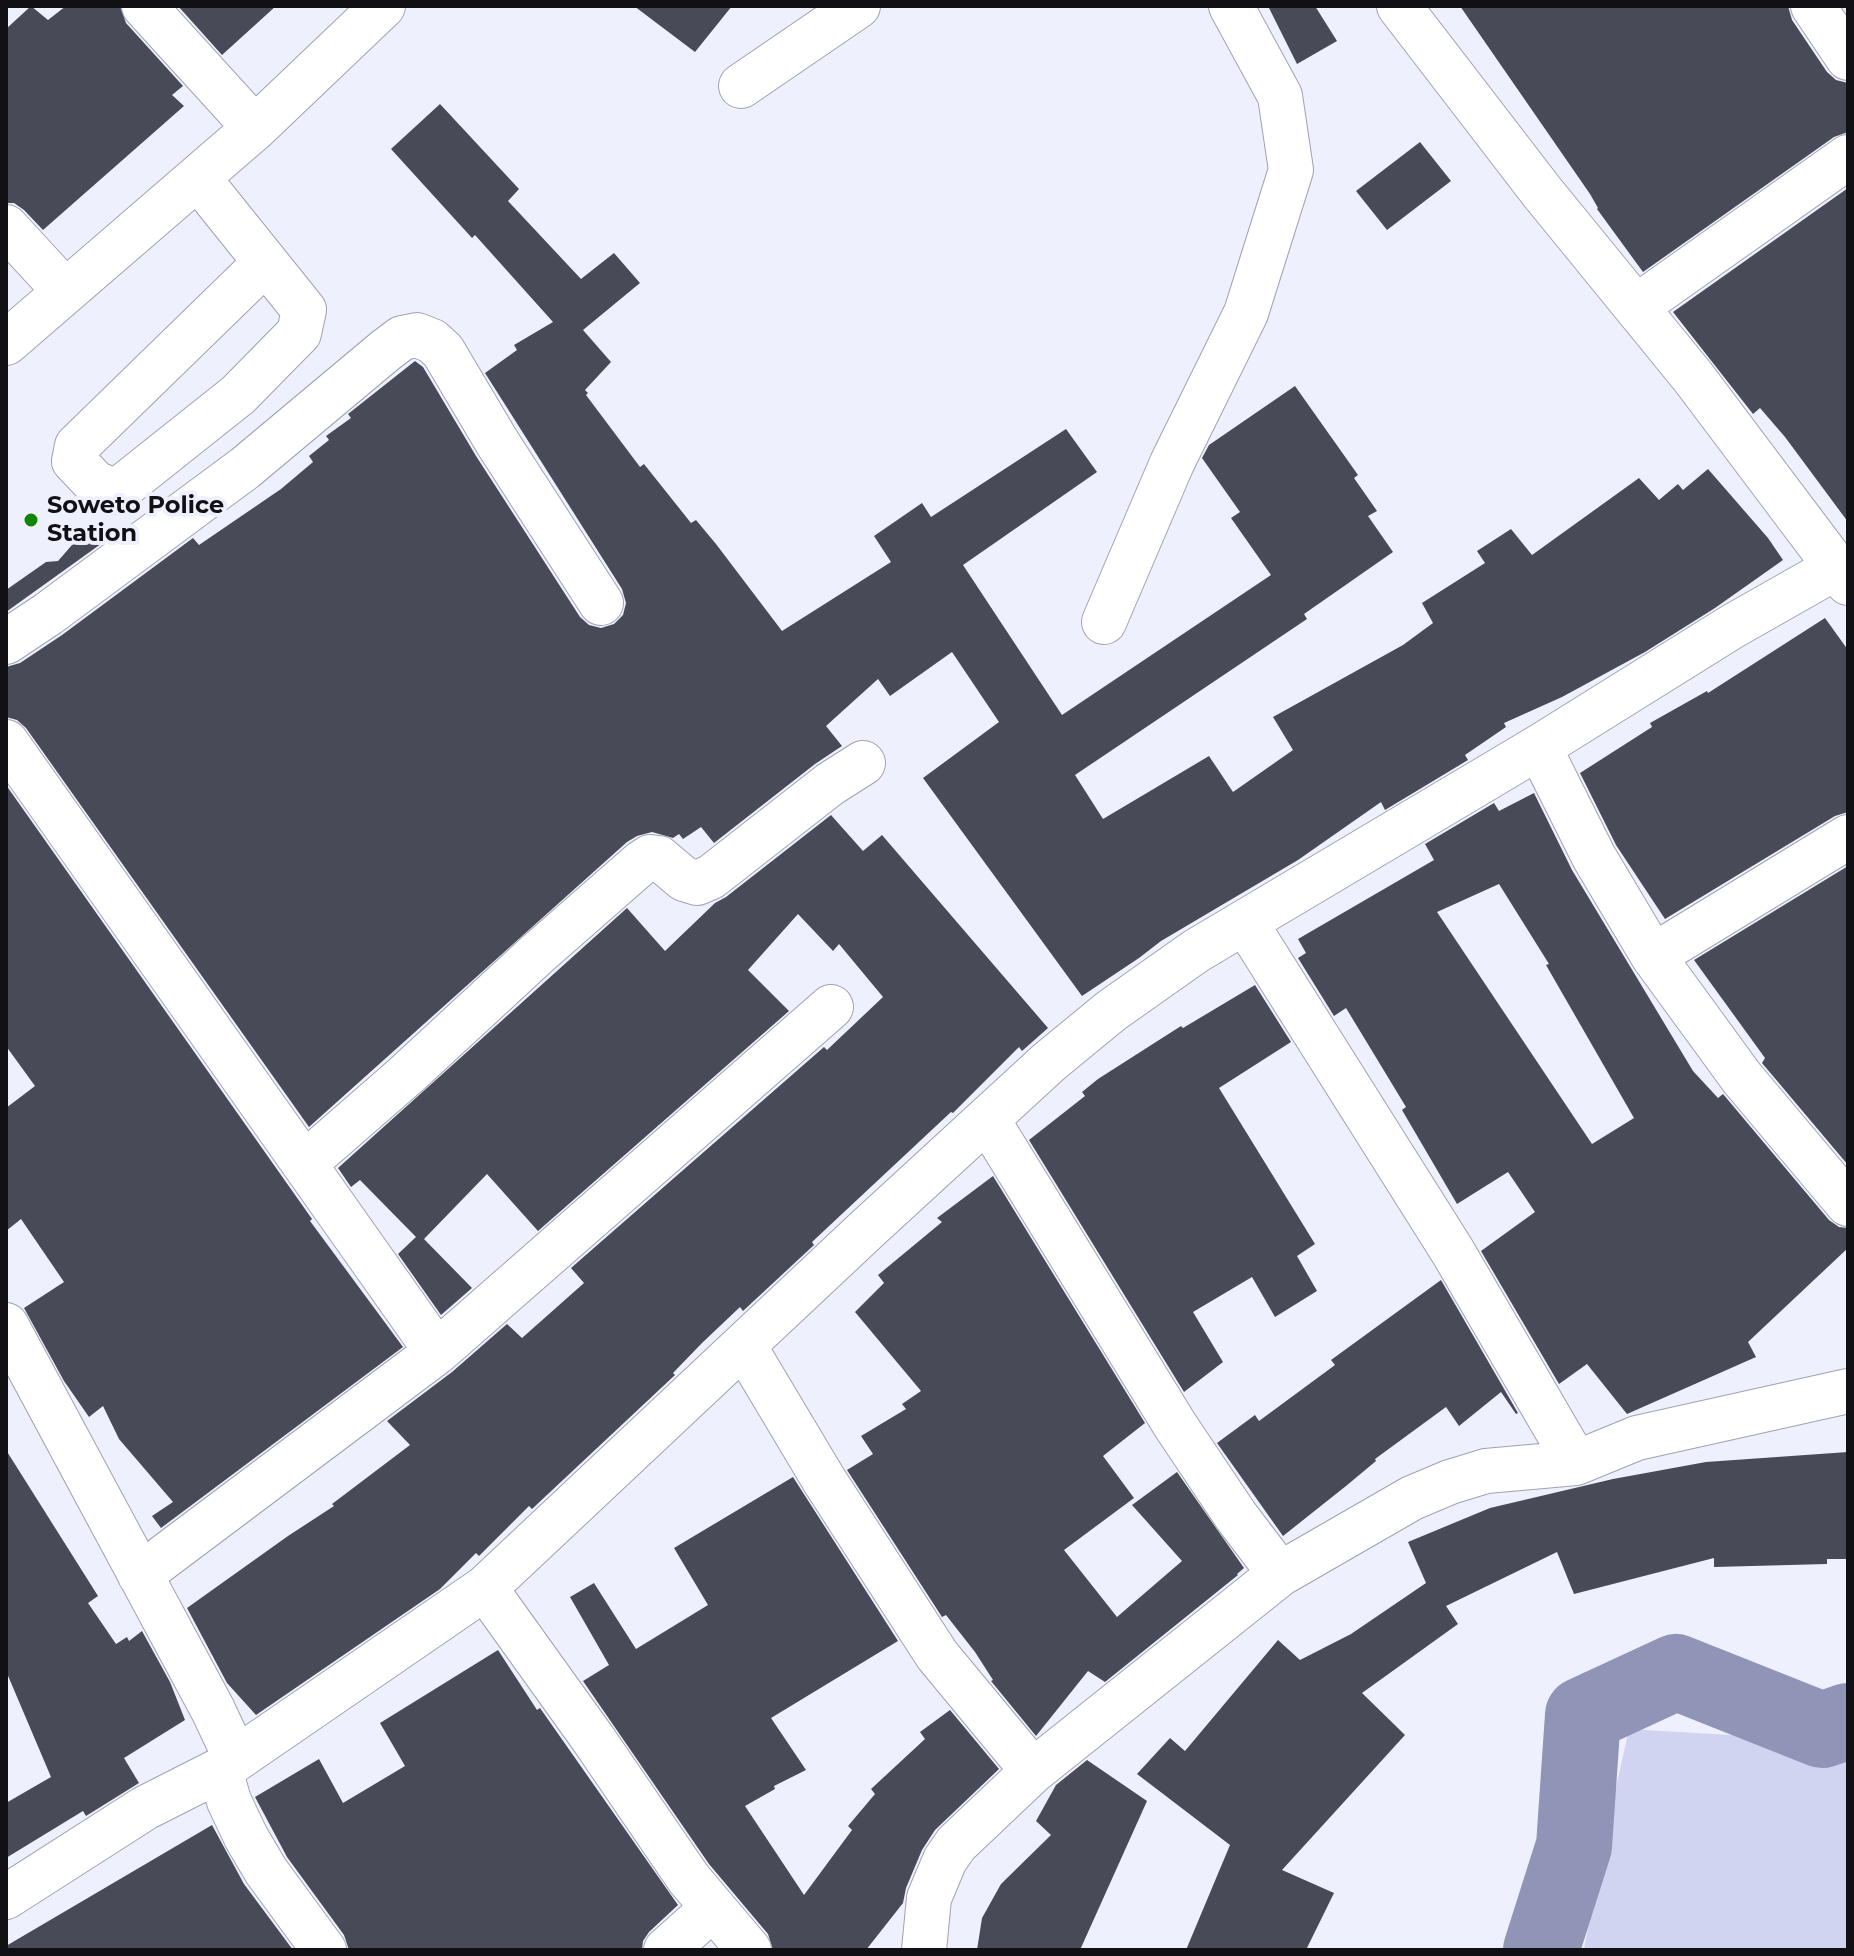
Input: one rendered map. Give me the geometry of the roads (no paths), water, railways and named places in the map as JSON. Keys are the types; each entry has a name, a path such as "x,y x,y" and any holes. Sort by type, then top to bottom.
{"street":[{"path":"144,6 255,128"},
{"path":"6,343 255,128 383,6"},
{"path":"741,86 858,6"},
{"path":"1104,622 1172,463 1246,313 1291,170 1280,96 1231,6"},
{"path":"6,1897 145,1808 228,1764 485,1588 987,1119 1111,1011 1196,951 1539,747 1733,626 1843,575 1693,377 1542,192 1400,6"},
{"path":"1813,6 1848,58"},
{"path":"1636,307 1848,157"},
{"path":"198,178 304,310 299,333 238,395 116,492 95,483 74,461 77,446 264,264"},
{"path":"6,227 65,291"},
{"path":"6,642 245,468 402,338 417,335 432,341 443,351 497,442 601,603"},
{"path":"6,742 437,1352"},
{"path":"1539,747 1594,857 1653,956 1742,1078 1848,1204"},
{"path":"304,1164 641,863 650,857 659,858 684,879 697,883 711,877 830,784 863,763"},
{"path":"1653,956 1848,837"},
{"path":"1245,922 1453,1252 1576,1463"},
{"path":"140,1575 437,1352 831,1007"},
{"path":"987,1119 1175,1425 1236,1516 1280,1574"},
{"path":"6,1325 213,1710 228,1764 229,1801 259,1860 324,1950"},
{"path":"744,1346 824,1480 937,1655 1033,1771"},
{"path":"924,1950 929,1898 945,1860 972,1827 1001,1804 1033,1771 1280,1574 1377,1517 1450,1482 1486,1471 1576,1463 1637,1438 1848,1391"},
{"path":"485,1588 594,1740 646,1819 749,1950"},
{"path":"666,1950 713,1908"}],"waterway":[{"path":"1541,1950 1574,1846 1583,1715 1676,1672 1822,1730 1848,1721"}],"place":[{"name":"Soweto Police Station","path":"31,520"}]}
